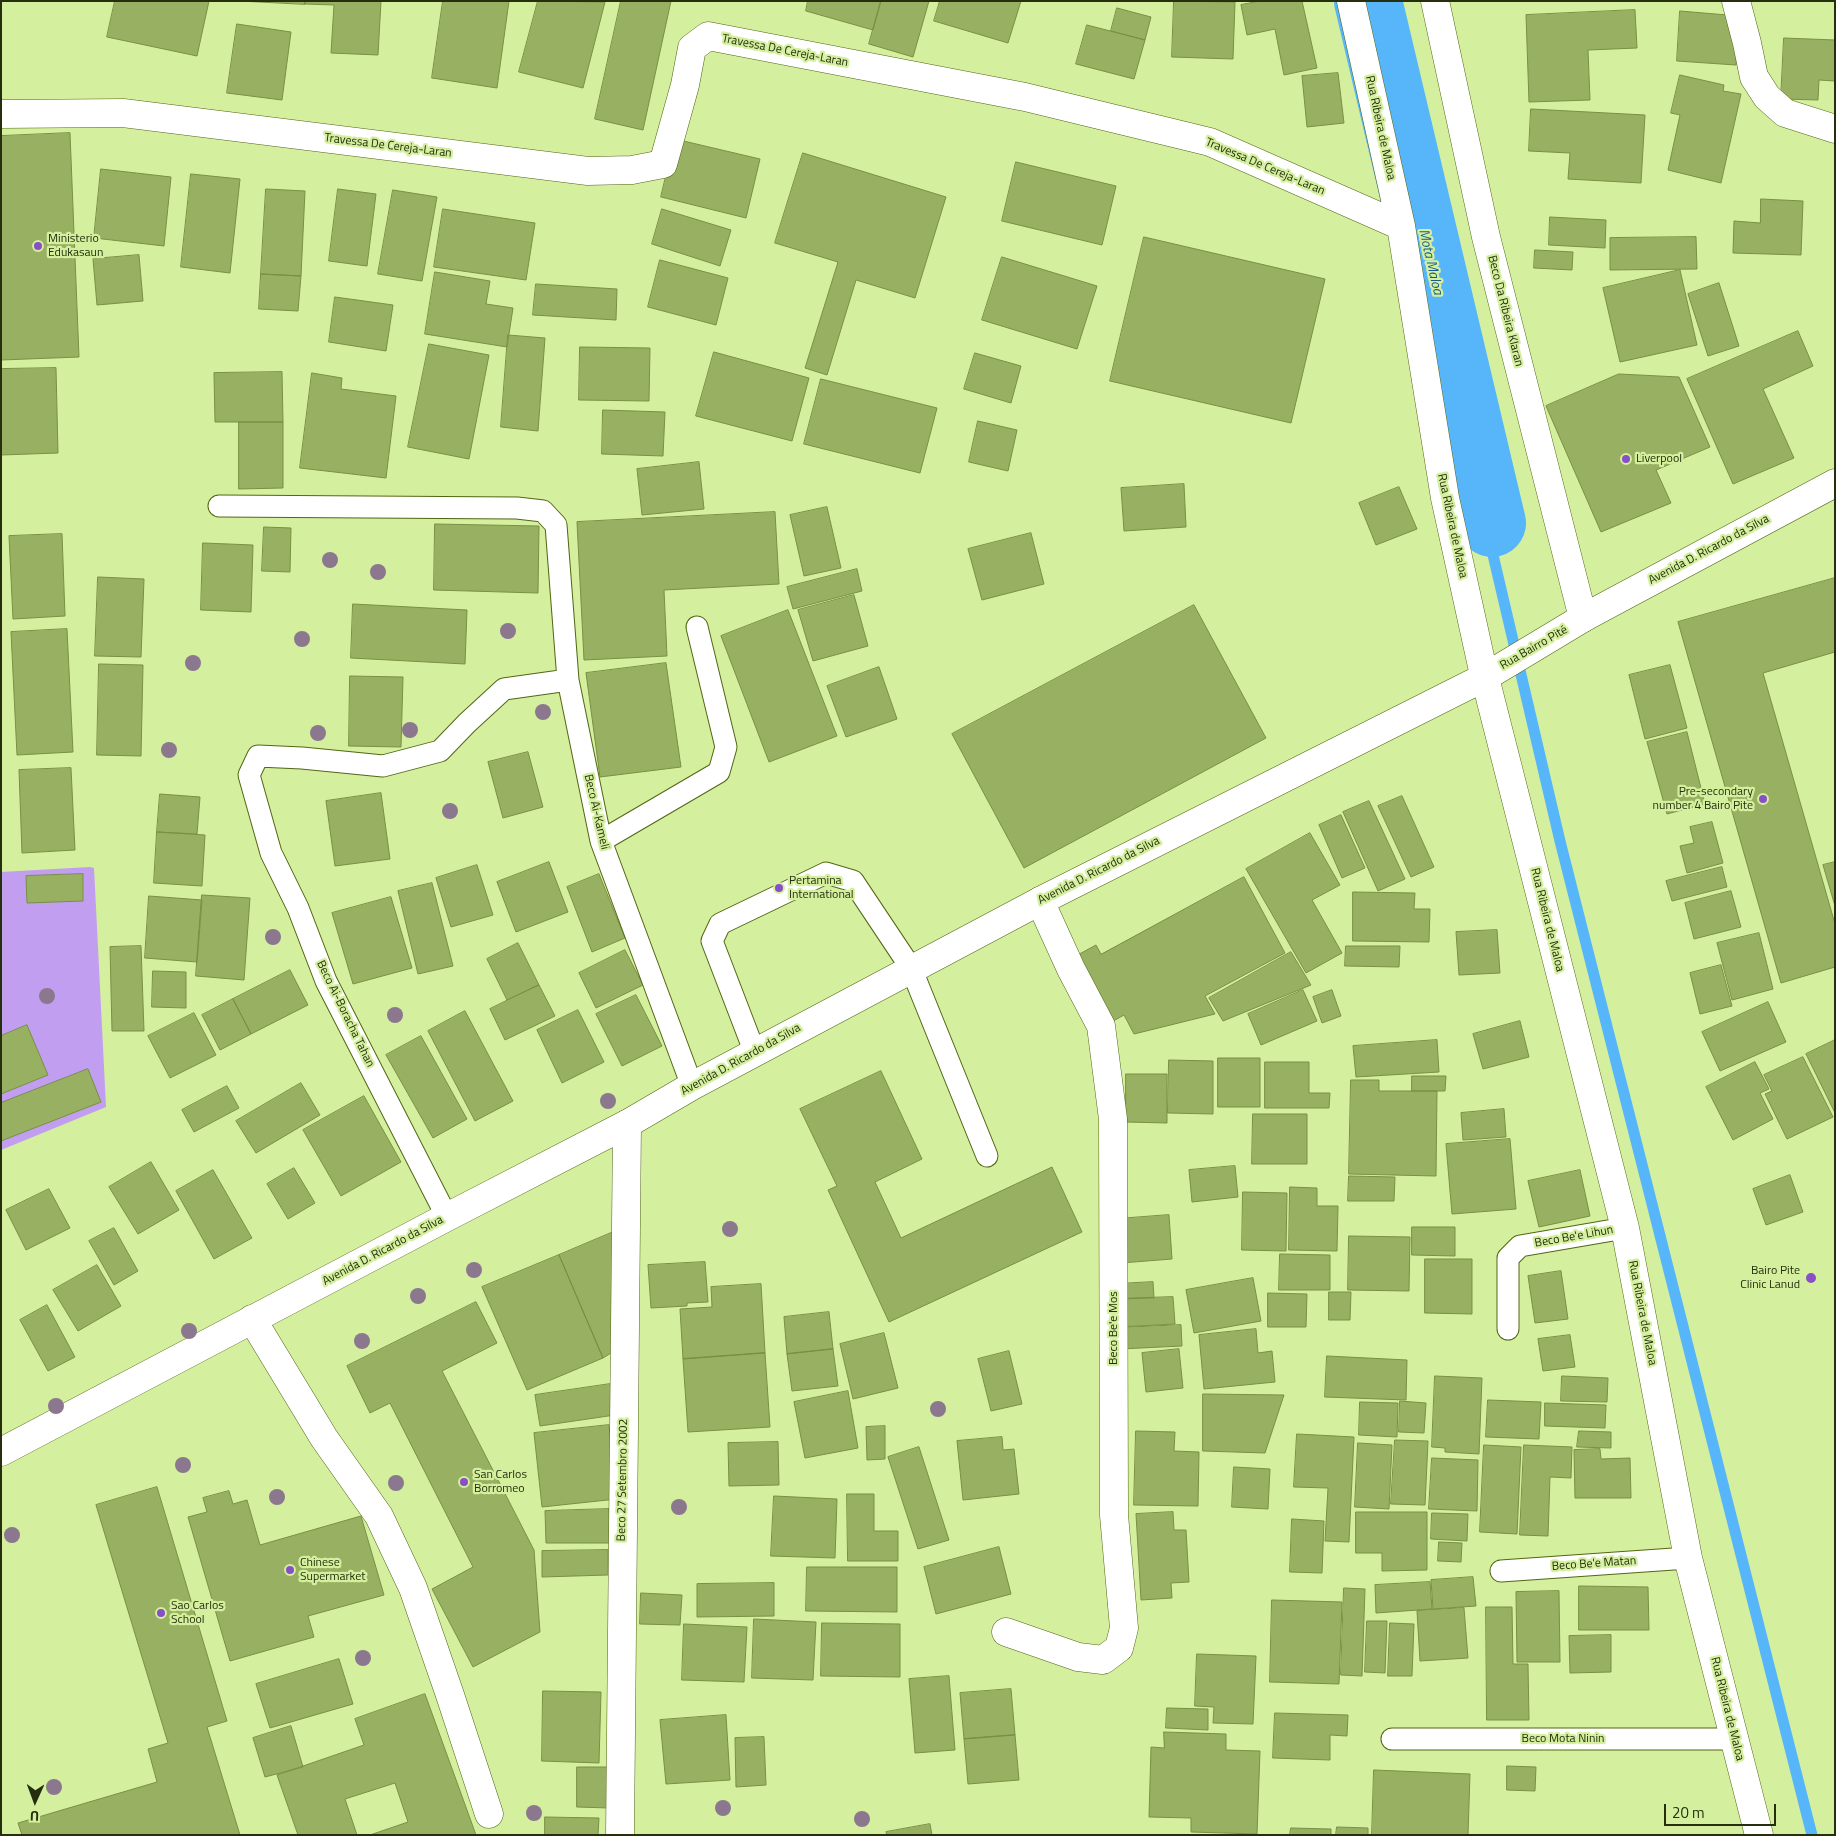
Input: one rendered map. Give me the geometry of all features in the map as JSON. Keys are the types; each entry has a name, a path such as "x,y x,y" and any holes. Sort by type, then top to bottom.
{"street":[{"name":"Rua Ribeira de Maloa","path":"1352,1 1401,226 1445,498 1485,677 1625,1228 1688,1558 1759,1835"},
{"name":"Beco Da Ribeira Klaran","path":"1436,1 1486,237 1579,621"},
{"path":"1736,1 1754,77 1767,97 1785,113 1835,129"},
{"name":"Travessa De Cereja-Laran","path":"1,114 123,113 588,171 632,170 662,164 685,86 692,48 708,36 1025,97 1210,142 1401,226"},
{"name":"Avenida D. Ricardo da Silva","path":"1579,621 1835,483"},
{"name":"Rua Bairro Pité","path":"1485,677 1579,621"},
{"name":"Avenida D. Ricardo da Silva","path":"1,1452 627,1124 692,1086 910,968 1485,677"},
{"name":"Beco Be'e Mos","path":"1006,1632 1078,1657 1103,1660 1119,1648 1124,1628 1114,1515 1113,1119 1101,1026 1071,969 1040,901"},
{"name":"Beco 27 Setembro 2002","path":"620,1835 627,1124"},
{"path":"252,1319 324,1438 379,1516 413,1588 489,1814"}],"lane":[{"name":"Beco Ai-Kameli","path":"219,506 516,508 543,511 556,525 568,680 601,841 692,1086"},
{"path":"601,841 720,772 726,747 697,627"},
{"name":"Beco Ai-Boracha Tahan","path":"447,1217 326,981 298,908 271,853 248,775 258,756 384,766 440,751 504,689 568,680"},
{"path":"755,1053 712,941 720,924 826,873 853,881 910,968 987,1156"},
{"name":"Beco Be'e Lihun","path":"1508,1329 1508,1258 1520,1246 1625,1228"},
{"name":"Beco Be'e Matan","path":"1500,1571 1688,1558"},
{"name":"Beco Mota Ninin","path":"1392,1739 1734,1739"}],"shaded area":[{"path":"94,868 106,1107 1,1150 1,872"}],"building":[{"path":"115,1 209,1 197,56 107,37"},
{"path":"240,1 305,1 305,4"},
{"path":"305,1 381,1 378,55 331,53 334,5 305,4"},
{"path":"443,1 509,1 497,88 432,78"},
{"path":"538,1 605,2 583,88 519,72"},
{"path":"621,1 671,1 643,130 595,119"},
{"path":"808,1 881,1 873,30 806,11"},
{"path":"881,1 929,1 913,57 869,44"},
{"path":"940,1 1021,1 1008,43 934,21"},
{"path":"1174,1 1235,2 1233,59 1172,57"},
{"path":"1260,1 1302,1 1317,68 1284,75 1275,29 1247,35 1241,5"},
{"path":"1117,8 1151,17 1145,40 1111,31"},
{"path":"1635,10 1637,48 1588,50 1590,100 1529,102 1526,15"},
{"path":"1680,11 1739,16 1736,65 1677,61"},
{"path":"237,24 291,32 282,100 227,93"},
{"path":"1087,25 1145,40 1134,79 1076,64"},
{"path":"1784,38 1835,40 1835,81 1819,80 1818,100 1781,99"},
{"path":"1338,73 1344,123 1307,127 1302,76"},
{"path":"1680,75 1724,85 1723,91 1741,94 1721,183 1668,170 1680,115 1671,113"},
{"path":"1531,109 1645,115 1641,183 1568,179 1570,153 1529,151"},
{"name":"Ministerio Edukasaun","path":"70,133 79,357 1,360 1,136"},
{"path":"675,139 760,159 746,218 661,197"},
{"path":"803,153 946,197 915,298 856,280 827,375 805,368 838,262 775,243"},
{"path":"1016,162 1116,186 1102,245 1002,221"},
{"path":"101,169 171,177 164,246 94,238"},
{"path":"191,174 240,179 230,273 181,267"},
{"path":"266,189 305,191 301,276 261,274"},
{"path":"338,189 376,194 367,266 329,261"},
{"path":"393,190 437,197 422,281 378,274"},
{"path":"1761,199 1803,201 1801,255 1733,253 1734,221 1760,223"},
{"path":"443,209 535,223 526,280 434,267"},
{"path":"662,209 731,230 720,266 652,244"},
{"path":"1550,217 1606,220 1605,248 1549,245"},
{"path":"1144,237 1325,279 1291,423 1110,381"},
{"path":"1696,237 1697,269 1610,270 1610,238"},
{"path":"1535,250 1573,252 1572,270 1534,268"},
{"path":"139,255 143,301 97,305 93,259"},
{"path":"1002,257 1097,286 1077,349 982,320"},
{"path":"660,260 728,278 716,325 648,307"},
{"path":"1680,270 1697,345 1620,362 1603,288"},
{"path":"435,272 490,281 486,304 513,308 507,347 425,334"},
{"path":"261,274 301,276 298,311 259,309"},
{"path":"1719,283 1739,346 1708,356 1688,294"},
{"path":"536,284 617,289 616,320 533,315"},
{"path":"335,297 393,305 386,351 329,342"},
{"path":"1798,331 1813,366 1763,389 1794,458 1733,484 1687,379"},
{"path":"508,335 545,338 538,431 501,427"},
{"path":"429,344 489,355 469,459 408,447"},
{"path":"580,347 650,348 649,401 579,400"},
{"path":"714,352 809,378 792,441 696,416"},
{"path":"975,353 1021,366 1011,403 964,389"},
{"path":"56,368 58,453 1,455 1,369"},
{"path":"282,372 283,422 215,422 214,373"},
{"path":"312,373 342,378 341,389 396,396 386,478 300,468"},
{"name":"Liverpool","path":"1619,374 1679,377 1710,447 1656,470 1671,503 1601,532 1546,406"},
{"path":"821,379 937,408 920,473 804,444"},
{"path":"603,410 665,412 663,456 602,454"},
{"path":"978,421 1017,430 1008,471 969,462"},
{"path":"239,422 283,422 283,488 239,489"},
{"path":"699,462 704,509 642,515 637,469"},
{"path":"1184,484 1186,527 1124,531 1121,488"},
{"path":"1399,487 1417,529 1376,545 1359,503"},
{"path":"827,507 841,568 804,576 790,515"},
{"path":"775,512 779,584 664,590 667,656 584,660 577,522"},
{"path":"435,524 539,526 538,593 434,590"},
{"path":"264,527 291,528 290,572 262,571"},
{"path":"1031,533 1044,584 982,600 968,549"},
{"path":"62,534 65,616 13,619 9,536"},
{"path":"203,543 253,545 251,612 201,610"},
{"path":"857,569 862,591 793,609 787,587"},
{"path":"98,577 144,579 141,657 95,656"},
{"name":"Pre-secondary number 4 Bairo Pite","path":"1835,578 1835,652 1763,673 1835,924 1835,967 1781,983 1678,622"},
{"path":"854,595 868,646 813,661 798,610"},
{"path":"353,604 467,610 465,664 351,658"},
{"path":"1194,605 1266,738 1024,868 952,734"},
{"path":"788,610 837,736 769,762 721,636"},
{"path":"67,629 73,752 17,755 11,632"},
{"path":"666,663 681,767 600,777 586,673"},
{"path":"99,664 143,665 141,756 97,755"},
{"path":"1670,665 1687,728 1645,739 1629,675"},
{"path":"879,667 897,719 846,737 827,686"},
{"path":"350,676 403,677 401,747 349,746"},
{"path":"1687,732 1705,804 1667,814 1647,742"},
{"path":"528,752 543,807 503,818 488,762"},
{"path":"71,768 75,850 22,853 19,770"},
{"path":"381,793 390,859 335,866 326,801"},
{"path":"160,794 200,797 197,834 157,832"},
{"path":"1402,796 1434,867 1411,877 1378,806"},
{"path":"1369,801 1405,879 1378,891 1343,812"},
{"path":"1341,815 1365,868 1342,878 1319,825"},
{"path":"1712,822 1723,863 1687,873 1680,846 1694,843 1690,827"},
{"path":"157,832 205,835 202,886 154,883"},
{"path":"1310,833 1340,885 1312,900 1342,953 1306,973 1246,869"},
{"path":"549,862 568,912 516,932 497,882"},
{"path":"1835,862 1835,906 1823,865"},
{"path":"477,865 493,915 451,927 436,878"},
{"path":"1722,867 1727,887 1672,901 1666,881"},
{"path":"83,874 83,901 27,903 26,876"},
{"path":"599,874 625,938 592,952 567,887"},
{"path":"1244,877 1285,953 1205,996 1215,1014 1134,1034 1124,1015 1108,1024 1072,958 1096,945 1101,954"},
{"path":"432,883 453,966 418,974 398,891"},
{"path":"1731,891 1741,927 1694,939 1685,903"},
{"path":"1353,892 1415,893 1414,909 1430,909 1429,942 1353,941"},
{"path":"202,895 250,898 244,980 196,976"},
{"path":"149,896 202,900 197,962 145,958"},
{"path":"391,897 412,968 353,984 332,913"},
{"path":"1497,930 1500,973 1459,975 1456,932"},
{"path":"1759,933 1773,989 1732,1000 1717,943"},
{"path":"518,943 539,985 507,1000 487,959"},
{"path":"141,946 144,1031 112,1031 110,947"},
{"path":"1346,946 1400,946 1399,967 1345,966"},
{"path":"625,950 643,985 596,1008 579,973"},
{"path":"1291,952 1311,985 1223,1021 1209,998"},
{"path":"1721,965 1732,1006 1700,1014 1690,973"},
{"path":"290,970 308,1005 251,1034 233,999"},
{"path":"153,971 186,972 186,1008 152,1007"},
{"path":"539,985 555,1016 505,1040 490,1009"},
{"path":"1303,990 1317,1021 1261,1045 1248,1014"},
{"path":"1332,990 1341,1016 1322,1023 1313,997"},
{"path":"636,995 662,1046 622,1066 596,1014"},
{"path":"233,999 251,1034 220,1050 202,1015"},
{"path":"1768,1002 1786,1042 1720,1071 1702,1032"},
{"path":"578,1010 604,1062 562,1083 537,1030"},
{"path":"465,1011 513,1101 475,1121 428,1031"},
{"path":"194,1013 216,1055 170,1078 148,1036"},
{"path":"1520,1021 1529,1057 1483,1069 1473,1034"},
{"path":"27,1025 48,1075 1,1094 1,1036"},
{"path":"421,1036 467,1119 433,1138 386,1055"},
{"path":"1437,1040 1439,1072 1356,1077 1353,1046"},
{"path":"1835,1040 1835,1113 1806,1054"},
{"path":"1803,1057 1833,1117 1787,1139 1765,1094 1772,1091 1764,1075"},
{"path":"1218,1058 1260,1058 1260,1107 1218,1107"},
{"path":"1169,1060 1213,1061 1213,1114 1168,1113"},
{"path":"1265,1062 1309,1062 1309,1093 1330,1093 1329,1108 1265,1108"},
{"path":"1755,1062 1769,1089 1760,1093 1773,1119 1733,1140 1706,1087"},
{"path":"88,1069 101,1102 1,1141 1,1103"},
{"path":"881,1071 922,1159 875,1182 901,1238 1052,1167 1082,1232 889,1322 828,1190 837,1186 800,1109"},
{"path":"1126,1074 1167,1074 1167,1123 1126,1122"},
{"path":"1412,1076 1446,1076 1445,1091 1412,1091"},
{"path":"1351,1080 1379,1080 1379,1091 1437,1091 1436,1176 1349,1174"},
{"path":"301,1083 320,1115 256,1153 236,1121"},
{"path":"227,1086 239,1108 194,1132 182,1110"},
{"path":"364,1096 401,1162 341,1196 303,1130"},
{"path":"1504,1109 1506,1137 1463,1140 1461,1113"},
{"path":"1253,1114 1307,1114 1307,1164 1252,1164"},
{"path":"1510,1139 1516,1209 1452,1214 1446,1144"},
{"path":"151,1162 179,1210 138,1234 109,1187"},
{"path":"1235,1166 1238,1197 1192,1202 1189,1170"},
{"path":"294,1168 315,1203 288,1219 267,1184"},
{"path":"213,1170 252,1238 214,1259 176,1191"},
{"path":"1580,1170 1590,1216 1539,1227 1528,1181"},
{"path":"1790,1175 1803,1212 1766,1225 1753,1189"},
{"path":"1349,1176 1395,1177 1394,1201 1348,1201"},
{"path":"1290,1187 1317,1188 1317,1206 1338,1206 1337,1251 1289,1250"},
{"path":"49,1189 70,1228 26,1250 6,1210"},
{"path":"1243,1192 1287,1193 1286,1251 1242,1250"},
{"path":"1169,1215 1172,1259 1121,1263 1117,1219"},
{"path":"1412,1227 1455,1227 1455,1256 1412,1255"},
{"path":"114,1228 138,1271 114,1285 89,1241"},
{"path":"618,1230 619,1348 603,1358 559,1255"},
{"path":"1349,1236 1410,1237 1409,1291 1348,1290"},
{"path":"1280,1254 1330,1255 1330,1290 1279,1290"},
{"path":"559,1255 603,1358 527,1390 482,1287"},
{"path":"1425,1259 1472,1259 1472,1314 1425,1313"},
{"path":"705,1262 708,1302 687,1303 687,1306 651,1308 648,1265"},
{"path":"97,1265 121,1306 78,1331 53,1290"},
{"path":"1561,1271 1568,1319 1535,1323 1528,1276"},
{"path":"1253,1278 1261,1321 1194,1333 1186,1290"},
{"path":"1153,1282 1154,1298 1118,1299 1117,1284"},
{"path":"761,1284 765,1353 683,1359 680,1309 712,1307 711,1287"},
{"path":"1329,1292 1351,1292 1350,1320 1329,1320"},
{"path":"1268,1293 1307,1294 1306,1327 1268,1327"},
{"path":"1173,1297 1175,1324 1119,1327 1118,1299"},
{"name":"San Carlos Borromeo","path":"476,1302 497,1343 442,1371 534,1550 540,1632 473,1667 432,1589 473,1567 390,1403 370,1413 347,1366"},
{"path":"47,1305 75,1357 48,1371 20,1320"},
{"path":"829,1312 833,1349 787,1354 784,1317"},
{"path":"1181,1325 1182,1346 1120,1349 1119,1328"},
{"path":"1256,1329 1258,1353 1272,1351 1275,1382 1204,1389 1199,1335"},
{"path":"884,1333 898,1388 853,1399 840,1344"},
{"path":"1570,1335 1575,1367 1543,1371 1538,1339"},
{"path":"833,1349 838,1386 792,1391 787,1354"},
{"path":"1179,1349 1183,1388 1146,1392 1142,1353"},
{"path":"1009,1351 1022,1404 991,1411 978,1359"},
{"path":"765,1353 770,1427 688,1432 683,1359"},
{"path":"1327,1356 1407,1360 1406,1400 1325,1397"},
{"path":"1435,1376 1482,1378 1479,1454 1445,1452 1445,1448 1432,1447"},
{"path":"1562,1376 1608,1378 1607,1402 1561,1401"},
{"path":"610,1384 615,1415 540,1426 535,1395"},
{"path":"848,1391 858,1448 805,1458 794,1402"},
{"path":"1203,1394 1284,1395 1265,1453 1203,1451"},
{"path":"1488,1400 1541,1402 1539,1439 1486,1437"},
{"path":"1400,1401 1426,1403 1424,1433 1399,1432"},
{"path":"1360,1402 1398,1403 1397,1437 1359,1435"},
{"path":"1545,1403 1606,1405 1605,1428 1545,1426"},
{"path":"609,1425 617,1499 542,1507 534,1433"},
{"path":"885,1426 885,1459 867,1460 866,1427"},
{"path":"1136,1431 1175,1432 1174,1451 1199,1452 1198,1506 1134,1505"},
{"path":"1579,1431 1611,1432 1611,1448 1577,1447"},
{"path":"1297,1434 1354,1437 1349,1542 1325,1541 1328,1488 1294,1487"},
{"path":"1002,1437 1003,1450 1014,1449 1019,1494 963,1500 957,1441"},
{"path":"1395,1440 1428,1441 1425,1505 1391,1504"},
{"path":"778,1442 779,1485 729,1486 728,1443"},
{"path":"1358,1443 1392,1445 1389,1509 1355,1507"},
{"path":"1484,1445 1521,1447 1517,1534 1480,1532"},
{"path":"1524,1445 1572,1447 1571,1478 1550,1477 1548,1536 1520,1535"},
{"path":"919,1447 949,1540 918,1549 888,1457"},
{"path":"1600,1449 1601,1459 1630,1458 1631,1498 1575,1498 1574,1450"},
{"path":"1432,1458 1478,1460 1477,1511 1429,1509"},
{"path":"1234,1467 1270,1469 1268,1509 1232,1507"},
{"name":"Sao Carlos School","path":"157,1487 227,1721 207,1727 240,1835 22,1835 18,1823 157,1782 148,1749 168,1743 96,1505"},
{"name":"Chinese Supermarket","path":"229,1491 233,1504 247,1500 260,1545 361,1516 384,1595 308,1616 314,1637 230,1661 188,1517 207,1512 203,1498"},
{"path":"847,1494 874,1494 874,1531 898,1531 898,1561 848,1561"},
{"path":"774,1496 837,1499 835,1558 771,1556"},
{"path":"609,1509 611,1543 546,1543 545,1511"},
{"path":"1173,1512 1174,1530 1186,1530 1189,1582 1171,1583 1172,1598 1141,1600 1136,1514"},
{"path":"1356,1512 1427,1512 1427,1570 1382,1571 1382,1553 1356,1553"},
{"path":"1432,1513 1468,1514 1467,1541 1431,1539"},
{"path":"1292,1519 1324,1521 1322,1573 1290,1572"},
{"path":"1439,1542 1462,1543 1461,1562 1438,1561"},
{"path":"999,1547 1011,1594 936,1614 924,1567"},
{"path":"608,1550 608,1575 542,1577 542,1551"},
{"path":"807,1567 897,1567 897,1612 806,1611"},
{"path":"1473,1577 1476,1606 1433,1609 1431,1580"},
{"path":"1430,1582 1432,1609 1376,1613 1375,1585"},
{"path":"774,1583 774,1616 697,1617 697,1584"},
{"path":"1579,1586 1648,1587 1649,1630 1579,1630"},
{"path":"1344,1588 1365,1589 1362,1676 1341,1675"},
{"path":"1559,1591 1560,1662 1517,1662 1516,1592"},
{"path":"641,1593 682,1595 680,1625 640,1624"},
{"path":"1272,1600 1342,1602 1339,1684 1270,1682"},
{"path":"1486,1607 1512,1607 1513,1664 1528,1664 1529,1720 1487,1720"},
{"path":"1464,1608 1468,1658 1420,1661 1417,1611"},
{"path":"754,1619 816,1622 813,1680 752,1678"},
{"path":"1367,1621 1387,1621 1385,1673 1365,1672"},
{"path":"822,1623 900,1624 900,1677 821,1676"},
{"path":"1390,1623 1414,1624 1412,1676 1388,1676"},
{"path":"684,1624 747,1627 744,1682 682,1680"},
{"path":"1611,1635 1611,1672 1570,1673 1569,1636"},
{"path":"1197,1654 1256,1656 1253,1724 1213,1723 1214,1707 1195,1706"},
{"path":"339,1659 353,1704 270,1728 256,1684"},
{"path":"949,1676 955,1750 915,1753 909,1679"},
{"path":"1011,1689 1015,1735 964,1739 960,1693"},
{"path":"543,1691 601,1692 599,1763 542,1761"},
{"path":"425,1694 476,1835 370,1835 408,1822 395,1783 345,1799 357,1835 298,1835 277,1775 364,1745 355,1719"},
{"path":"1167,1708 1208,1709 1208,1730 1166,1728"},
{"path":"1275,1713 1348,1715 1347,1736 1330,1735 1330,1760 1273,1758"},
{"path":"726,1715 730,1780 666,1784 660,1720"},
{"path":"291,1726 303,1767 265,1777 253,1738"},
{"path":"1164,1732 1226,1734 1226,1750 1260,1751 1257,1834 1191,1832 1191,1818 1149,1817 1151,1747 1164,1748"},
{"path":"1015,1735 1019,1780 968,1784 964,1739"},
{"path":"764,1737 766,1785 736,1787 735,1738"},
{"path":"1507,1766 1536,1767 1535,1791 1507,1790"},
{"path":"577,1767 610,1767 609,1808 577,1807"},
{"path":"1374,1770 1470,1774 1468,1835 1372,1835"},
{"path":"545,1817 599,1818 598,1835 545,1835"},
{"path":"930,1824 932,1835 887,1835 886,1832"},
{"path":"1337,1827 1368,1828 1368,1835 1336,1835"},
{"path":"1291,1828 1331,1829 1331,1835 1290,1835"}],"waterway":[{"name":"Mota Maloa","path":"1368,1 1492,523"},
{"path":"1390,115 1560,841 1812,1835"}],"place":[{"name":"Ministerio Edukasaun","path":"38,246"},
{"name":"Liverpool","path":"1626,459"},
{"name":"Pre-secondary number 4 Bairo Pite","path":"1763,799"},
{"name":"Pertamina International","path":"779,888"},
{"name":"Bairo Pite Clinic Lanud","path":"1811,1278"},
{"name":"San Carlos Borromeo","path":"464,1482"},
{"name":"Chinese Supermarket","path":"290,1570"},
{"name":"Sao Carlos School","path":"161,1613"}]}
